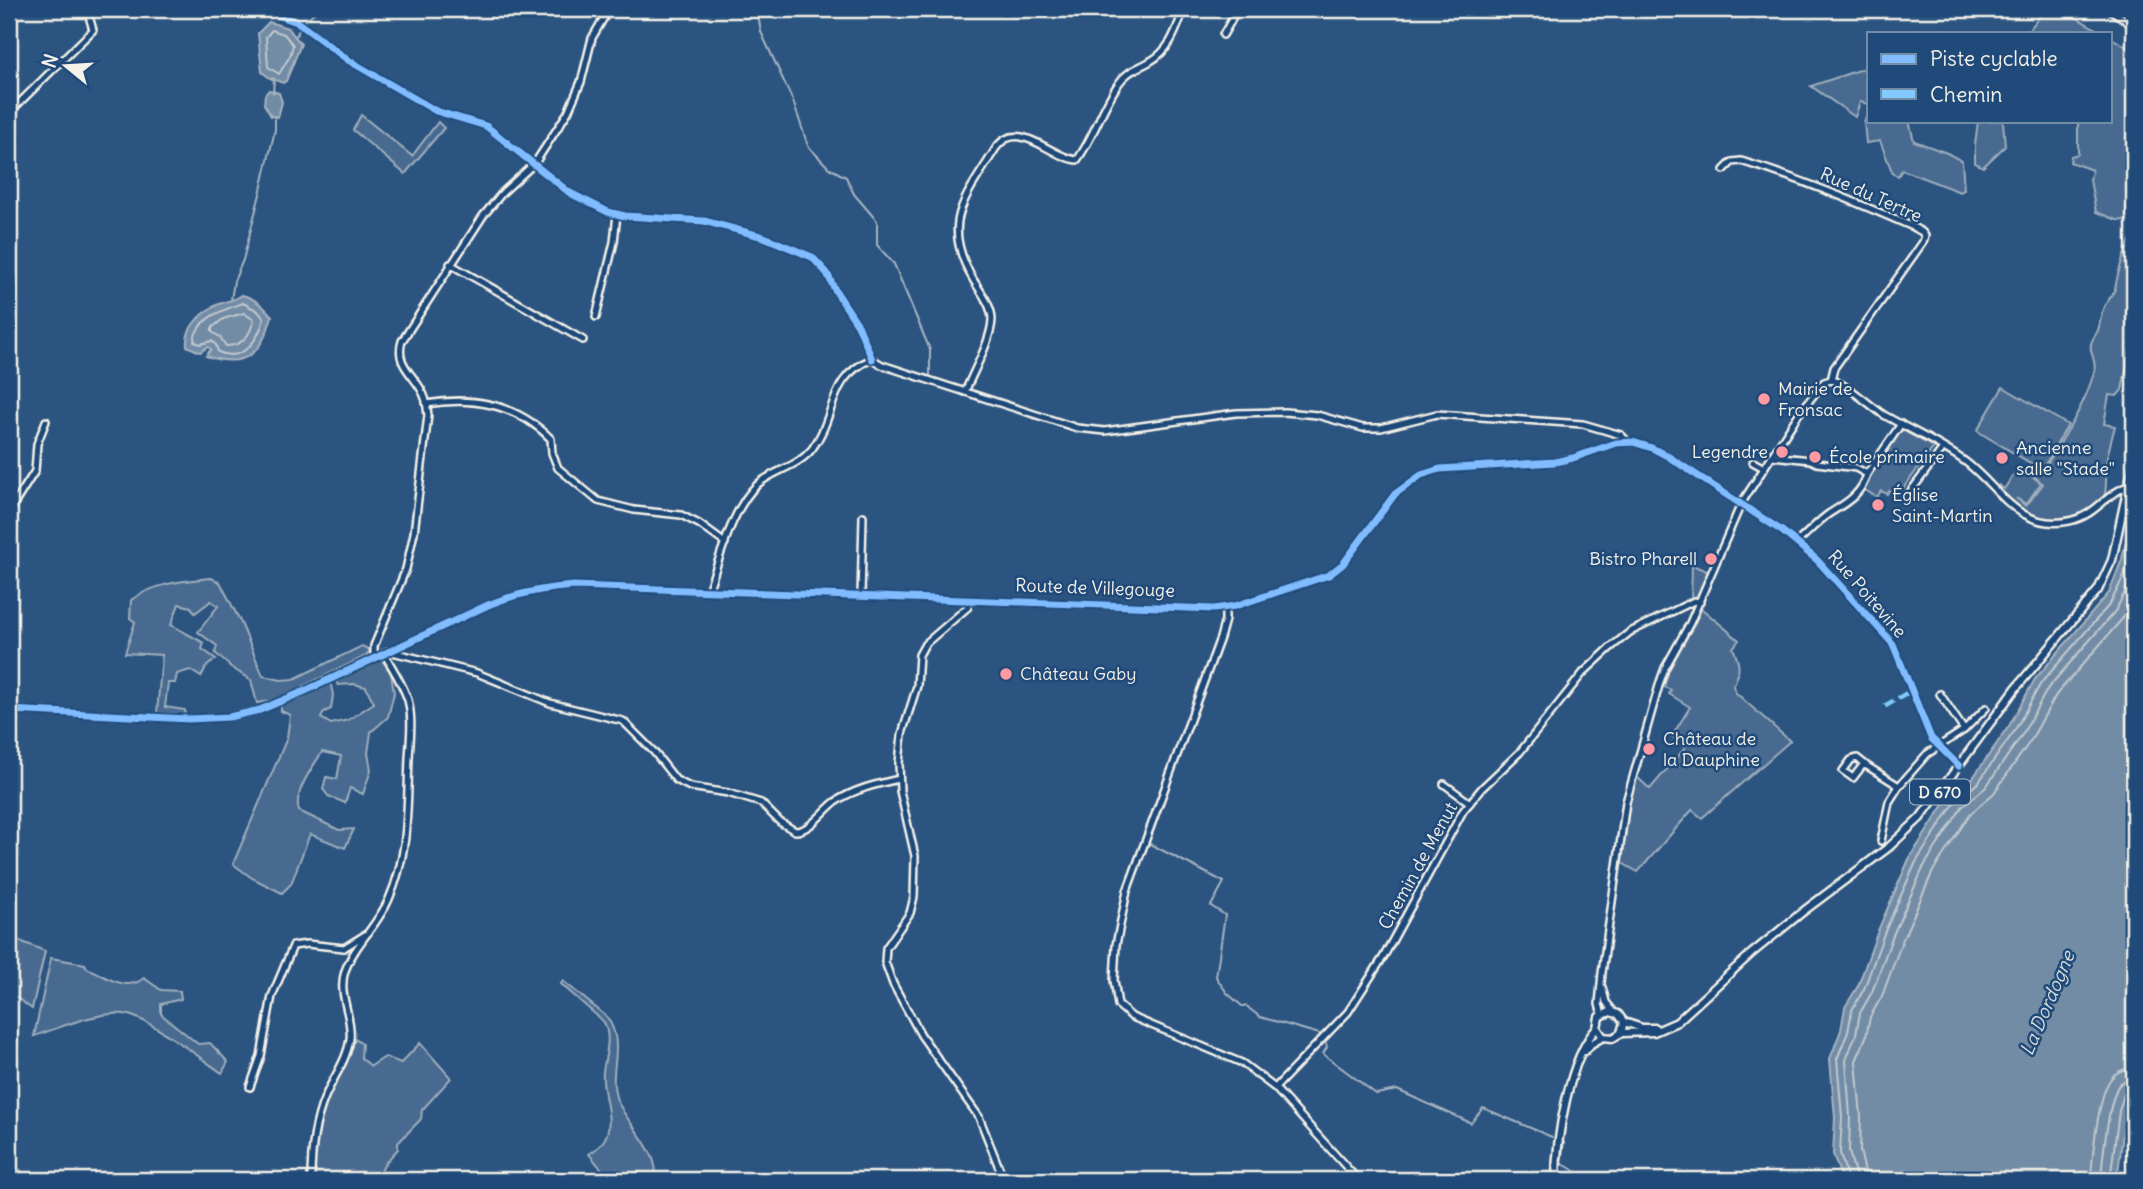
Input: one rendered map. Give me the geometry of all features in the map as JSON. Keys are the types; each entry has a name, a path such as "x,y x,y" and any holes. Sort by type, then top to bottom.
{"main road":[{"name":"D 670","path":"1621,1033 1642,1034 1677,1023 1752,953 1889,847 1920,818 2016,688 2098,590 2112,559 2127,486 2134,466"},
{"path":"1556,1180 1560,1124 1581,1055 1602,1015 1615,1012 1624,1022 1642,1028 1664,1028"},
{"path":"1581,1055 1591,1044 1603,1037 1613,1038 1621,1033 1624,1022"},
{"path":"1597,1028 1603,1037"}],"street":[{"path":"9,113 93,30 87,9"},
{"path":"261,9 297,22 348,60 436,111 486,126 570,193 617,214 704,221 764,237 811,257 827,273 853,316 872,359 883,365 1077,428 1105,431 1236,413 1285,412 1317,415 1363,428 1381,428 1437,414 1583,424 1621,435 1627,441 1661,452 1741,504"},
{"path":"374,658 374,646 406,569 414,533 428,415 421,389 402,363 400,349 406,334 450,264 494,202 535,163 571,104 581,82 592,38 609,9"},
{"path":"965,391 990,331 992,319 990,309 971,275 957,240 956,222 960,209 1000,142 1008,137 1026,137 1069,159 1077,160 1121,80 1134,68 1149,62 1164,51 1172,40 1184,9"},
{"path":"1223,35 1235,9"},
{"path":"2109,9 2134,26"},
{"name":"Rue du Tertre","path":"1724,170 1732,162 1741,161 1790,176 1829,190 1922,232 1923,242 1834,368 1831,380"},
{"path":"596,317 614,242 617,214"},
{"path":"450,264 583,340"},
{"path":"708,591 739,511 752,491 762,481 793,465 810,452 841,383 855,367 872,359"},
{"path":"1602,1015 1599,1004 1601,983 1626,802 1631,777 1665,668 1700,601 1741,504 1798,415 1824,382 1831,380 1944,448 1980,474 2012,508 2043,521 2068,521 2084,516 2127,486"},
{"path":"426,404 476,400 500,407 540,428 551,439 552,453 558,468 598,501 634,510 681,515 725,543"},
{"path":"9,512 35,471 37,444 46,421"},
{"path":"1797,542 1859,490 1901,424"},
{"name":"Route de Villegouge","path":"9,710 189,719 229,717 260,710 488,605 531,590 574,586 1225,608 1329,575 1343,564 1395,494 1421,475 1440,470 1555,461 1627,441"},
{"path":"1905,499 1944,448"},
{"path":"1772,456 1856,468 1867,474"},
{"path":"1753,463 1764,468"},
{"name":"Rue Poitevine","path":"1741,504 1797,542 1840,583 1893,644 1931,738 1959,766"},
{"path":"861,596 863,516"},
{"path":"969,600 968,607 925,644 919,655 917,687 902,734 899,779 915,856 914,892 910,913 886,948 885,962 893,984 928,1045 979,1116 1004,1180"},
{"name":"Chemin de Menut","path":"1275,1088 1348,1013 1384,956 1442,845 1469,803 1520,752 1583,673 1610,648 1641,626 1694,601 1700,601"},
{"path":"1225,608 1220,638 1127,891 1116,945 1115,993 1118,1005 1132,1017 1242,1063 1275,1088 1358,1180"},
{"path":"386,652 477,673 537,698 623,721 654,752 676,780 696,789 728,793 761,803 780,822 798,831 807,828 843,797 870,786 899,779"},
{"path":"311,1180 316,1124 350,1037 342,984 344,974 389,900 405,849 410,713 386,652"},
{"path":"1940,694 1964,730"},
{"path":"1881,841 1889,802 1915,765 1937,746 1964,730 1986,708"},
{"path":"1867,766 1899,786"},
{"path":"1444,785 1469,803"},
{"path":"344,948 372,930"},
{"path":"250,1087 261,1054 272,996 293,946 307,944 344,948 353,956"},
{"path":"1601,983 1606,1002 1615,1012"}],"shaded area":[{"path":"2054,10 2075,17 2101,32 2028,32 2043,12"},
{"path":"2112,38 2134,55 2134,221 2117,220 2096,212 2090,180 2092,170 2070,162 2071,156 2078,154 2078,122 2112,122"},
{"path":"1867,67 1867,104 1860,102 1855,117 1811,86"},
{"path":"361,115 412,156 438,122 444,128 405,174 353,130"},
{"path":"1867,115 1867,122 1909,122 1914,141 1962,161 1964,190 1960,192 1902,170 1898,176 1893,174 1880,141 1866,143 1864,122"},
{"path":"1978,122 2003,122 2005,146 1983,167 1975,163"},
{"path":"2134,233 2134,350 2130,349 2122,390 2117,396 2109,395 2104,424 2115,426 2106,463 2104,496 2095,506 2071,517 2048,519 2036,516 2015,505 1997,489 1999,485 2004,489 2019,467 2041,483 2026,504 2016,498 2026,506 2043,484 2034,476 2039,471 2042,472 2085,398 2095,368 2092,341"},
{"path":"2003,387 2068,425 2042,470 1977,431"},
{"path":"1902,430 1934,447 1898,495 1881,491 1877,497 1863,489"},
{"path":"1692,565 1709,572 1699,596 1691,600"},
{"path":"211,578 220,582 263,676 281,680 294,679 362,646 370,650 366,656 275,700 257,703 251,680 215,653 217,646 198,632 218,606 211,601 195,613 191,607 179,604 171,625 204,643 202,649 216,659 206,667 201,677 190,670 177,674 175,683 168,683 165,707 185,710 185,714 157,713 162,655 125,653 135,622 130,618 131,600 159,586"},
{"path":"1702,609 1739,640 1733,648 1739,667 1733,686 1736,693 1790,741 1702,818 1692,810 1638,872 1622,863 1630,798 1636,776 1650,789 1685,748 1672,736 1690,707 1669,694 1671,690 1664,687 1669,670"},
{"path":"380,658 391,673 394,693 388,717 371,732 368,753 371,770 363,794 350,788 345,803 328,796 323,789 326,777 337,779 341,756 322,752 299,796 299,811 339,830 354,829 345,848 310,834 291,884 282,893 252,878 233,864 287,738 290,715 281,711 281,703 330,681 333,695 331,709 324,712 321,718 331,724 348,720 374,703 366,687 354,684 338,685 335,679"},
{"path":"15,939 45,951 32,1009 9,992 9,943"},
{"path":"51,958 85,964 87,968 123,984 144,978 161,990 180,991 181,999 161,1004 161,1014 198,1044 210,1043 228,1062 222,1073 160,1030 124,1014 102,1015 34,1036"},
{"path":"563,981 607,1017 613,1027 616,1047 616,1097 653,1159 656,1170 654,1180 643,1177 642,1180 631,1180 611,1176 601,1169 589,1154 607,1134 608,1111 603,1072 608,1035 604,1022 561,984"},
{"path":"355,1039 362,1044 361,1058 371,1066 385,1057 401,1063 420,1043 451,1078 422,1110 421,1119 398,1143 398,1149 385,1163 379,1176 366,1180 315,1180 316,1143 325,1107"}],"water":[{"path":"269,22 288,28 301,44 283,83 262,72 258,33"},
{"path":"269,90 279,93 282,102 278,117 271,116 264,104"},
{"path":"242,295 251,298 272,316 257,349 250,355 231,361 206,356 211,349 208,347 200,352 187,346 188,333 199,317 215,306"},
{"name":"La Dordogne","path":"2134,504 2134,1083 2126,1112 2117,1180 1842,1180 1833,1154 1835,1118 1830,1059 1841,1030 1845,1007 1858,986 1879,928 1909,859 1949,797 1972,779 2009,726 2035,679 2109,593 2122,559"}],"waterway":[{"path":"304,22 318,9"},
{"path":"757,9 761,32 793,101 808,146 829,168 846,177 854,194 877,221 877,245 894,264 930,350 930,375"},
{"path":"296,36 300,28"},
{"path":"273,93 274,78"},
{"path":"231,300 234,281 243,260 260,194 275,130 275,116"},
{"path":"1148,843 1224,882 1211,906 1225,915 1216,977 1227,993 1260,1017 1323,1035"},
{"path":"1325,1040 1327,1047 1323,1054 1376,1094 1397,1090 1471,1123 1483,1108 1552,1137"},
{"path":"1564,1142 1561,1163 1591,1180"},
{"path":"9,1159 30,1180"}],"marked path":[{"path":"1885,706 1911,691"}],"cycle path":[{"path":"261,9 297,22 348,60 436,111 486,126 570,193 608,212 625,216 704,221 764,237 812,257 827,273 858,325 872,359"},
{"path":"9,710 189,719 229,717 260,710 305,691 488,605 520,594 574,586 1214,609 1235,606 1329,575 1343,564 1395,494 1421,475 1440,469 1555,462 1616,443 1633,442 1669,457 1782,531 1817,560 1893,644 1931,738 1959,766"}],"place":[{"name":"Mairie de Fronsac","path":"1764,399"},
{"name":"Legendre","path":"1782,452"},
{"name":"École primaire","path":"1815,457"},
{"name":"Ancienne salle \"Stade\"","path":"2002,458"},
{"name":"Église Saint-Martin","path":"1878,505"},
{"name":"Bistro Pharell","path":"1711,559"},
{"name":"Château Gaby","path":"1006,674"},
{"name":"Château de la Dauphine","path":"1649,749"}]}
